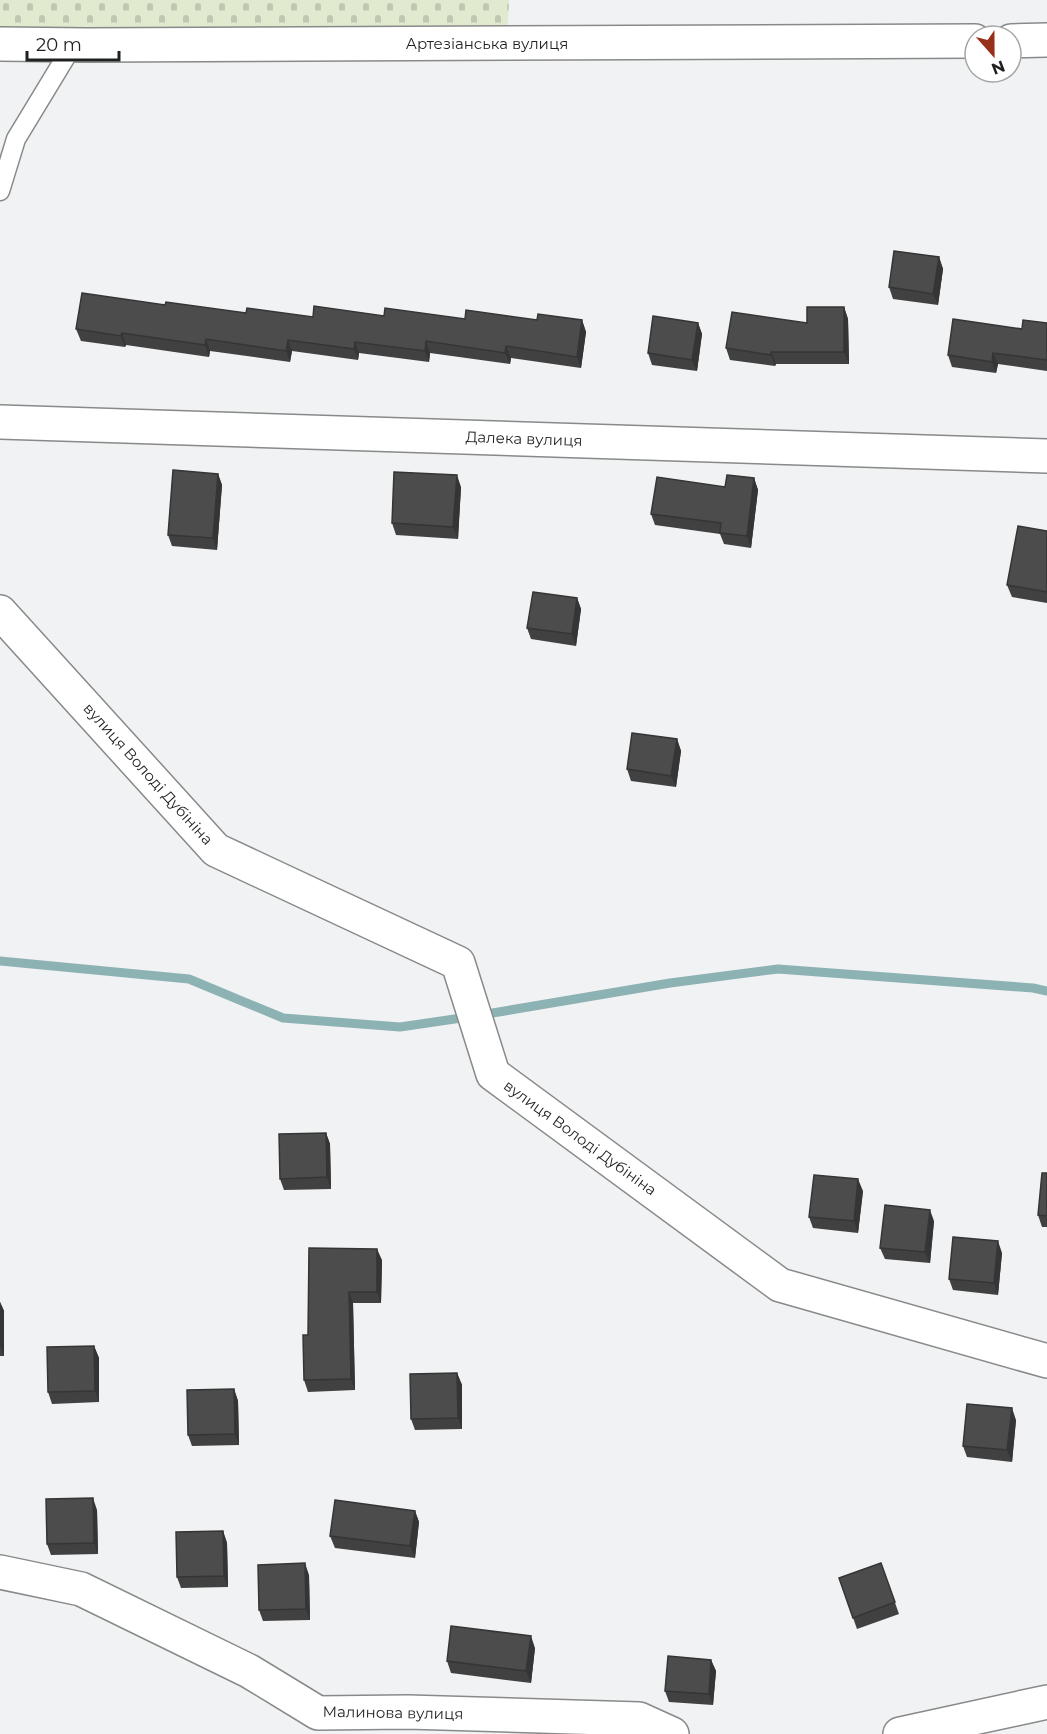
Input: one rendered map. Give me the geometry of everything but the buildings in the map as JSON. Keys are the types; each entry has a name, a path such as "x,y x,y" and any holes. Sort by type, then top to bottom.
{"street":[{"path":"1023,40 1047,40"},
{"name":"Артезіанська вулиця","path":"0,44 963,41"},
{"name":"Далека вулиця","path":"0,422 1047,456"},
{"name":"вулиця Володі Дубініна","path":"0,612 216,850 458,963 493,1074 780,1285 1047,1360"},
{"name":"Малинова вулиця","path":"0,1572 81,1589 249,1671 318,1713 408,1712 639,1719 672,1734"},
{"path":"900,1734 1047,1702"}],"lane":[{"path":"0,191 16,139 73,45"}],"green space":[{"path":"0,0 509,0 507,44 0,44"}],"waterway":[{"path":"0,961 189,979 283,1018 400,1027 468,1017"},
{"path":"481,1015 670,983 778,969 1033,988 1047,991"}]}
